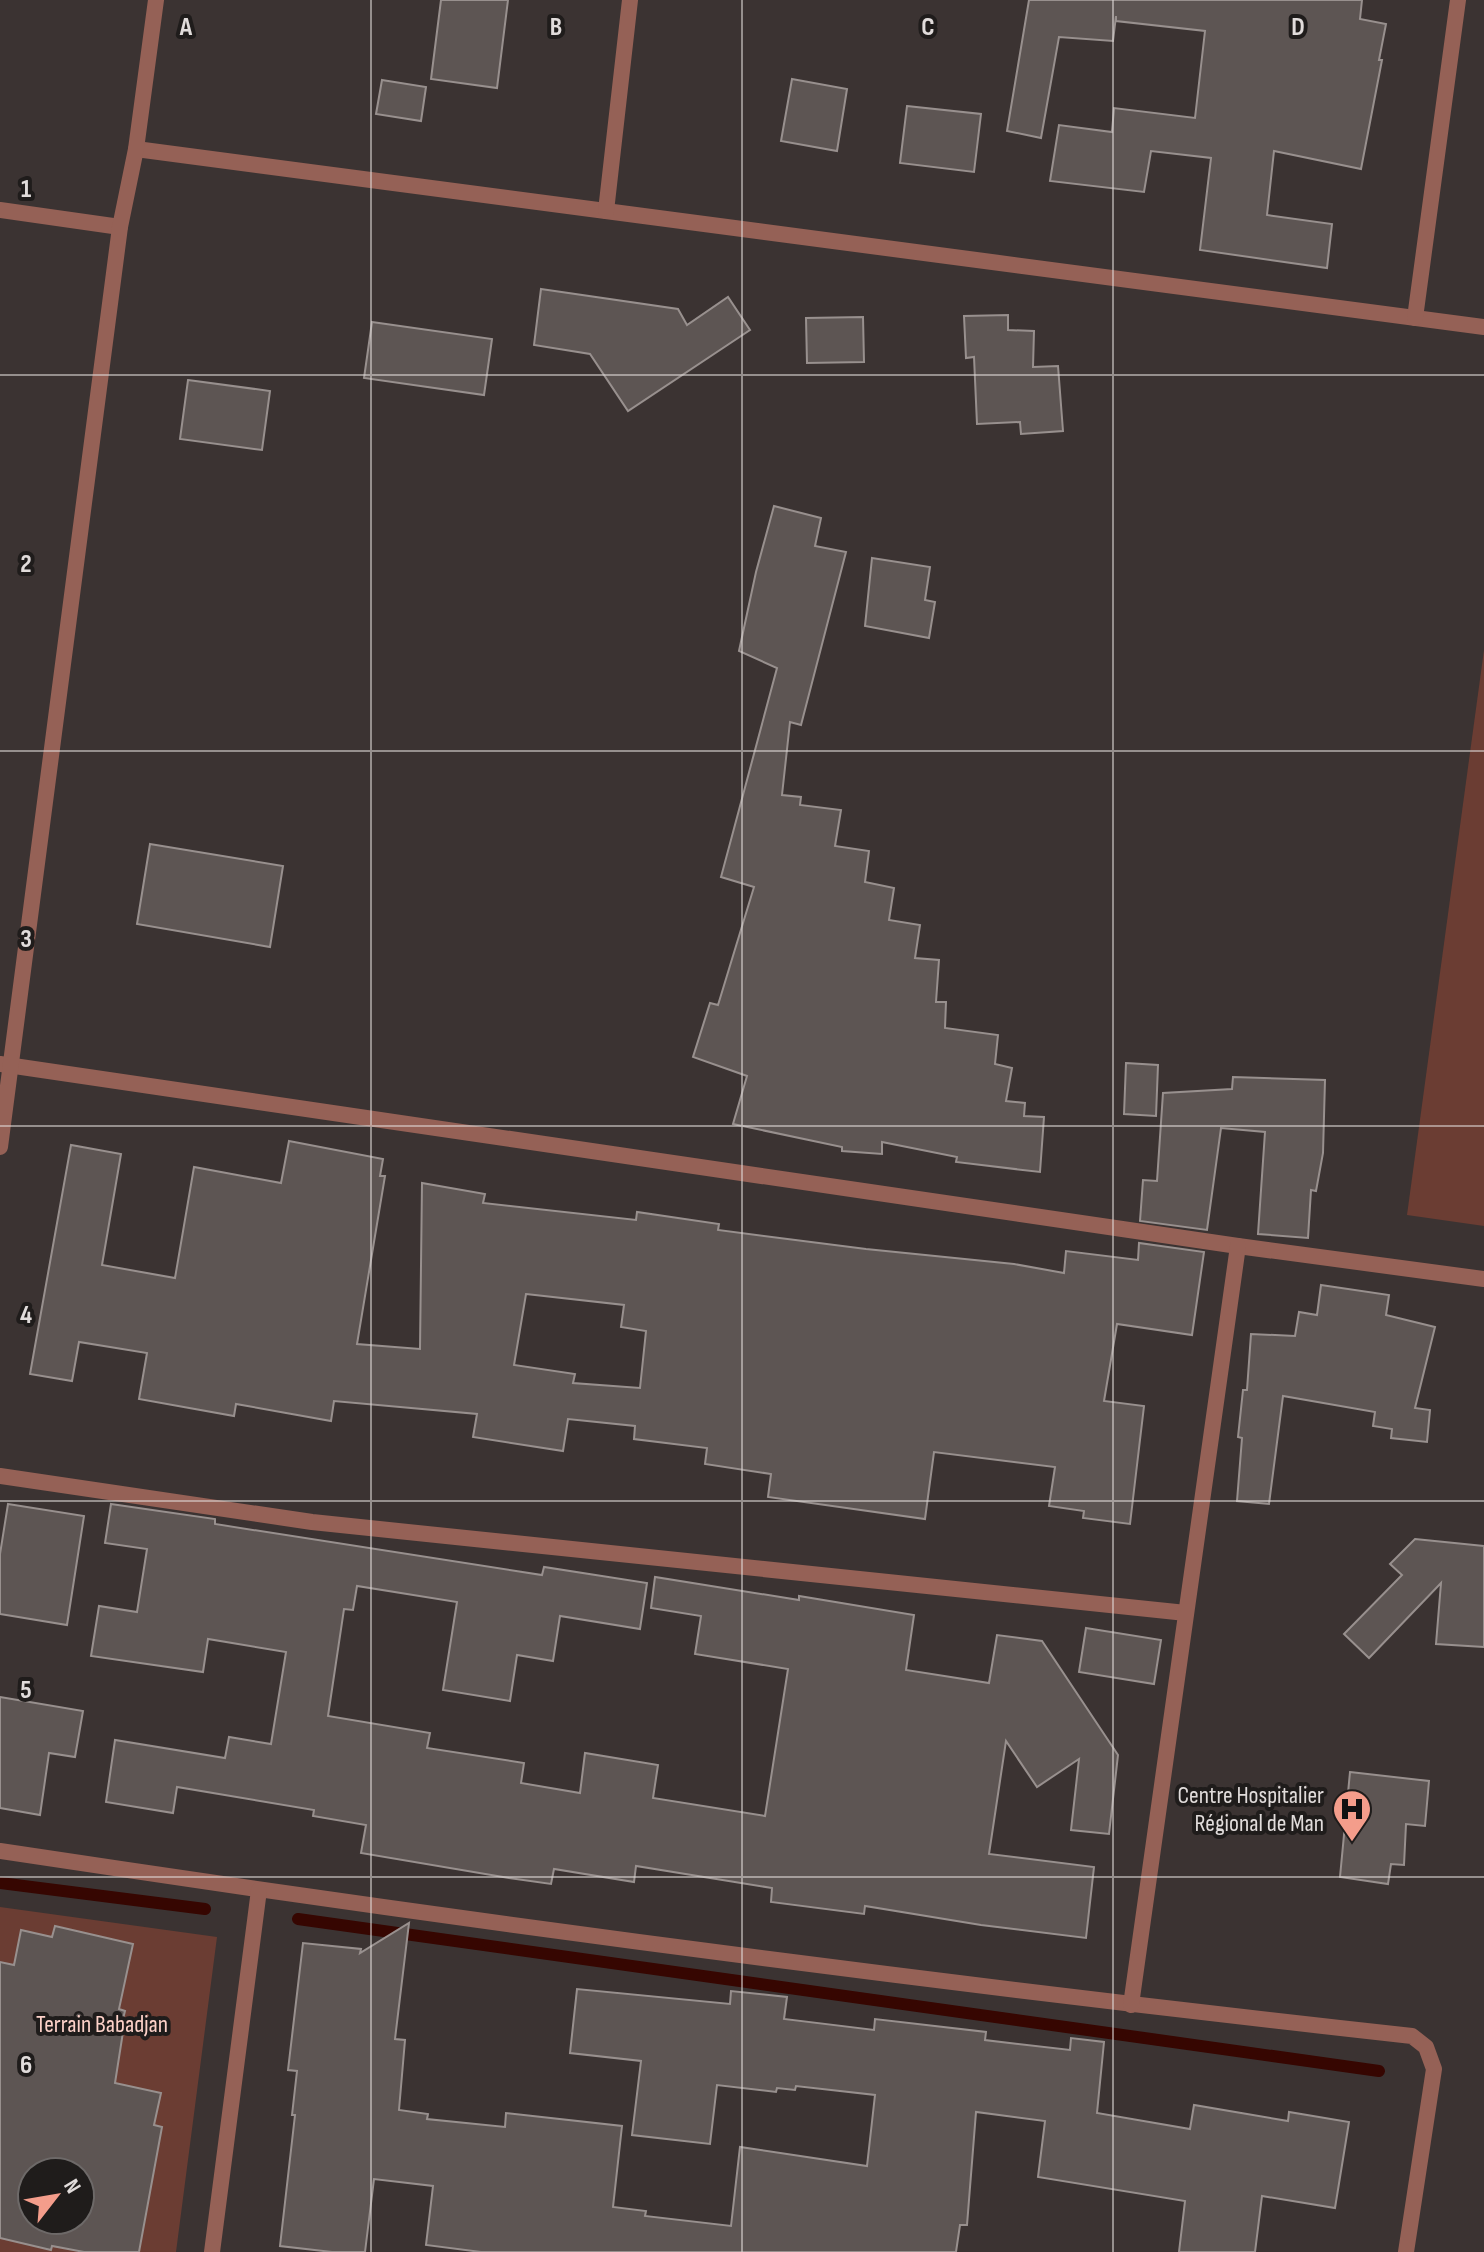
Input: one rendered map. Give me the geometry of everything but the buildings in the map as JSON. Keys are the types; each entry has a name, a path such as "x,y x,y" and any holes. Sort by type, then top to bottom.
{"street":[{"path":"0,1147 6,1064 120,227 136,149 156,0"},
{"path":"606,211 630,0"},
{"path":"1415,318 1458,0"},
{"path":"136,149 1484,327"},
{"path":"0,210 120,227"},
{"path":"6,1064 1238,1246 1484,1279"},
{"path":"1131,2005 1238,1246"},
{"path":"0,1476 312,1522 1186,1613"},
{"path":"0,1851 259,1890 1131,2005 1412,2036 1426,2047 1434,2069 1406,2252"},
{"path":"212,2252 259,1890"}],"green space":[{"path":"1484,650 1484,1226 1407,1215"},
{"name":"Terrain Babadjan","path":"0,1907 217,1937 176,2252 0,2252"}],"waterway":[{"path":"0,1883 205,1909"},
{"path":"298,1919 1379,2071"}],"place":[{"name":"Centre Hospitalier Régional de Man","path":"1352,1843"}]}
